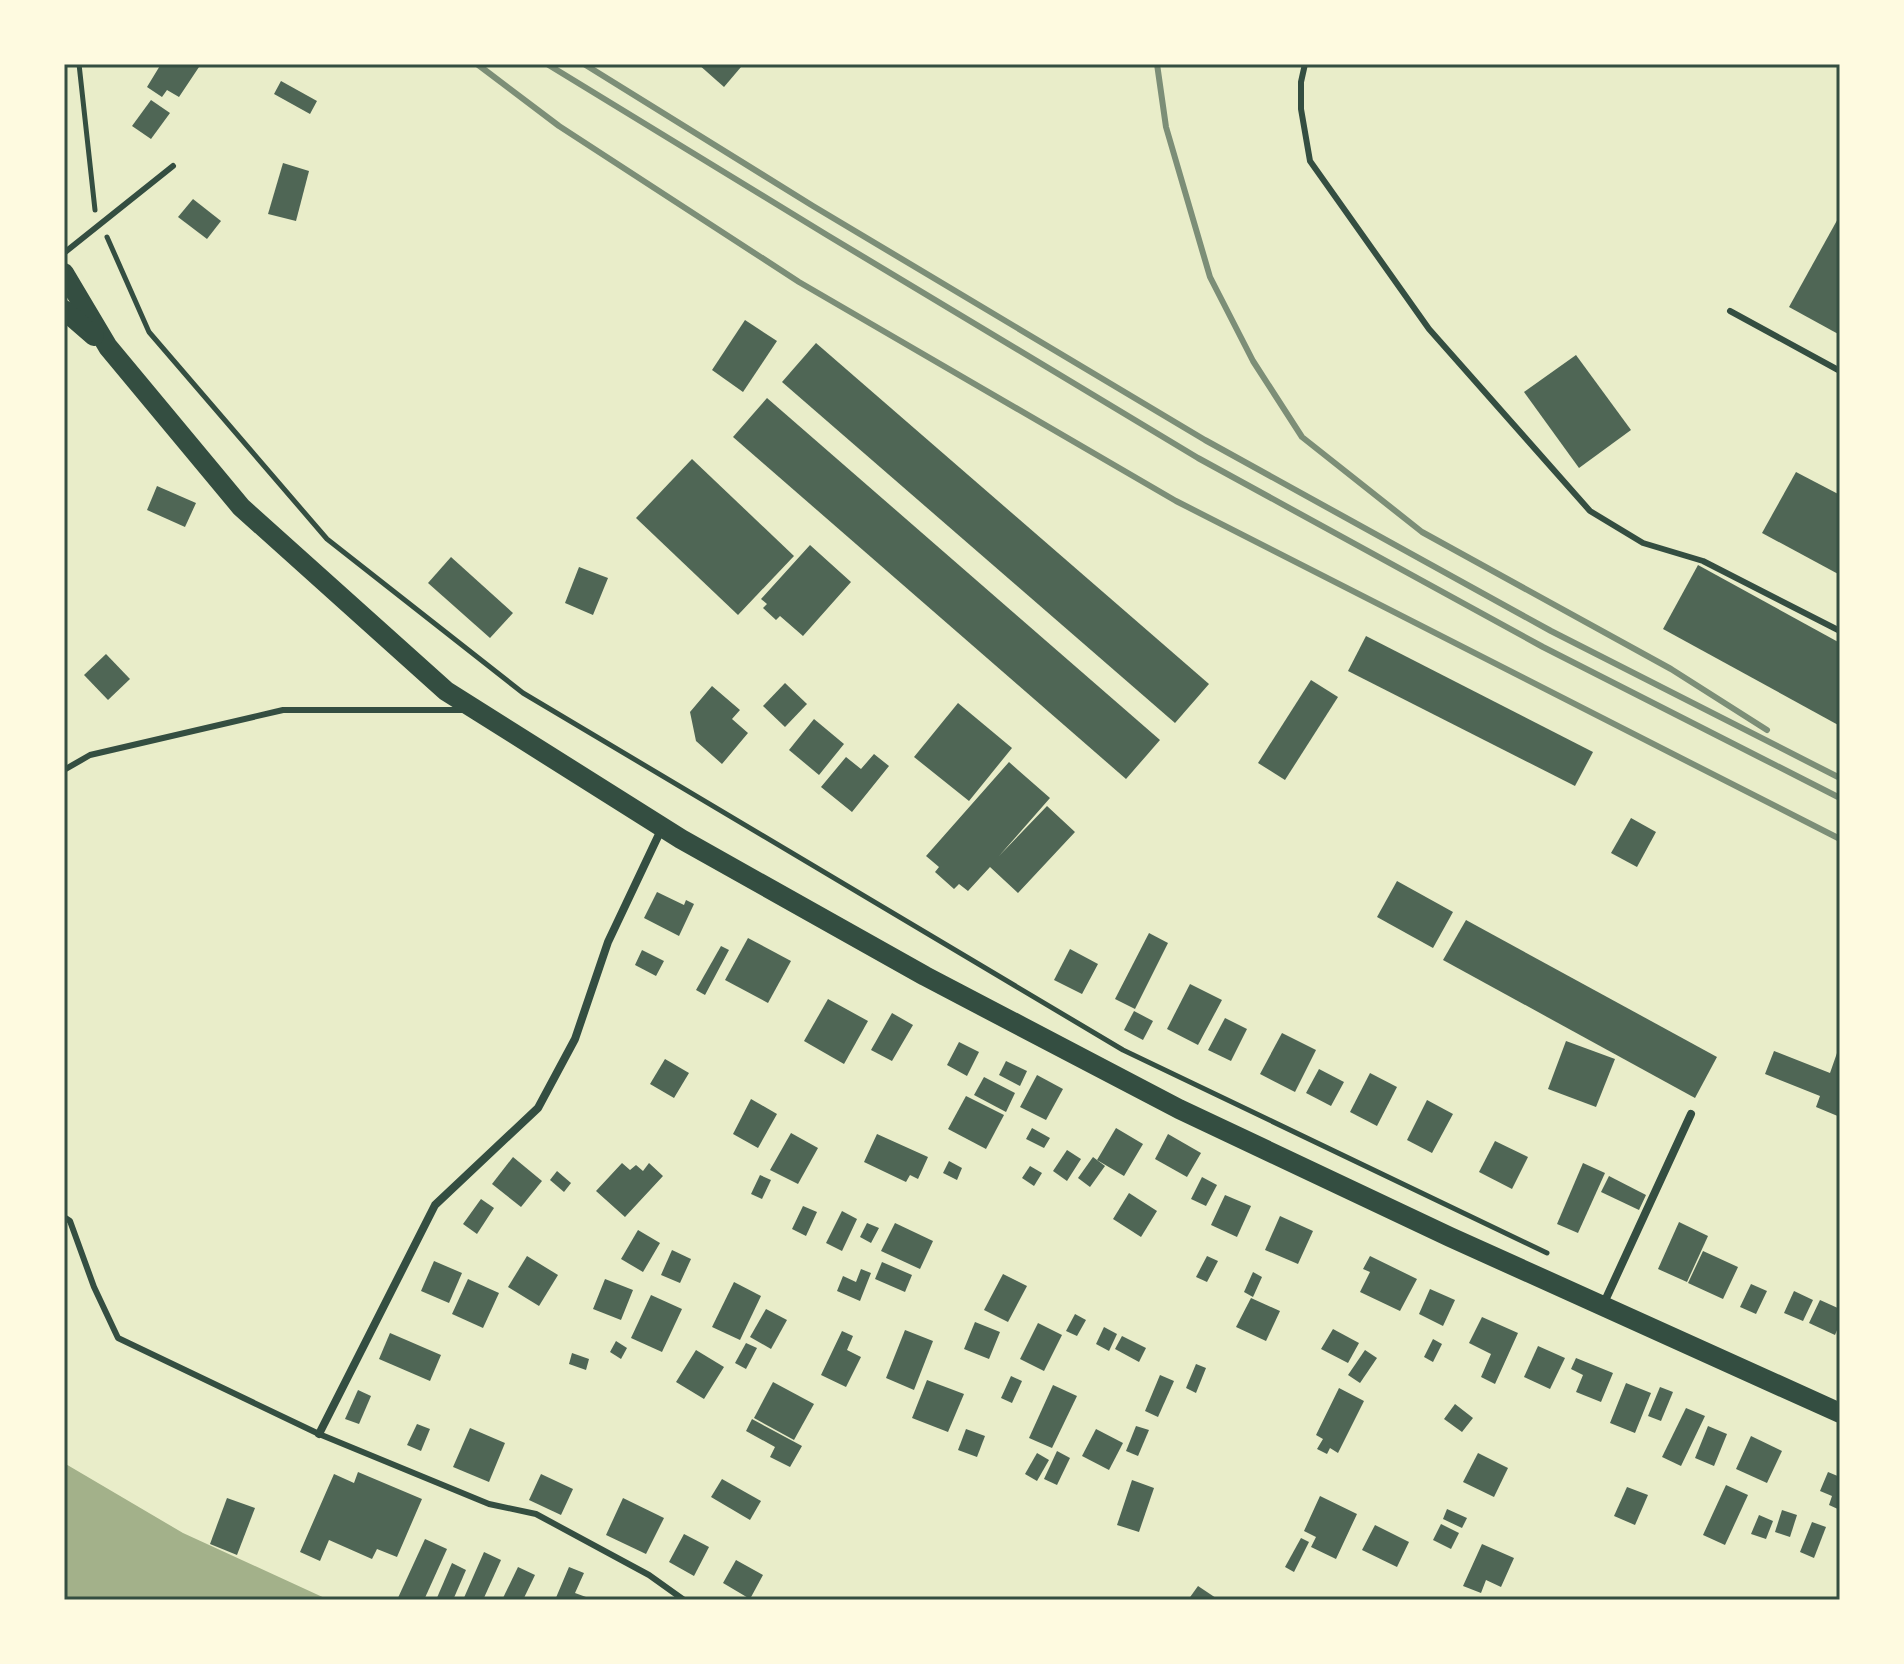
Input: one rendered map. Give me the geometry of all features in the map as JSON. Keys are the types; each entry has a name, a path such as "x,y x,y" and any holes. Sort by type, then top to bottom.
{"highway":[{"path":"64,273 108,347 241,507 446,691 662,828 925,976 1179,1109 1450,1237 1840,1413"},
{"path":"64,310 108,347"}],"street":[{"path":"319,1434 435,1205 538,1108 575,1039 608,942 662,828"},
{"path":"1602,1306 1691,1114"}],"lane":[{"path":"1305,64 1301,109 1310,161 1429,329 1590,511 1643,543 1703,561 1840,631"},
{"path":"64,253 173,166"},
{"path":"1730,311 1840,371"},
{"path":"64,770 90,755 283,710 477,710"},
{"path":"64,1217 70,1221 94,1287 118,1338 319,1434 489,1504 536,1514 649,1575 684,1600"}],"path":[{"path":"79,64 93,206"},
{"path":"110,244 149,332 327,539 523,693 1123,1050 1555,1257"}],"shaded area":[{"path":"64,1463 183,1533 329,1600 64,1600"}],"building":[{"path":"161,64 201,64 179,97 167,90 162,97 147,87"},
{"path":"698,64 738,64 741,67 724,87"},
{"path":"281,81 317,101 310,114 274,94"},
{"path":"151,100 170,113 151,139 132,126"},
{"path":"283,163 309,171 296,221 268,214"},
{"path":"193,199 221,221 207,239 178,217"},
{"path":"1840,215 1840,335 1789,307"},
{"path":"745,320 777,341 743,392 712,370"},
{"path":"816,343 1209,684 1175,723 782,382"},
{"path":"1576,355 1631,430 1579,468 1524,392"},
{"path":"767,398 1160,740 1126,779 733,437"},
{"path":"692,459 794,556 738,615 636,518"},
{"path":"1796,472 1840,495 1840,575 1762,533"},
{"path":"157,486 196,503 185,527 147,510"},
{"path":"810,545 851,582 803,636 780,616 776,620 763,608 767,604 761,599"},
{"path":"451,557 513,613 490,638 428,583"},
{"path":"1698,565 1840,643 1840,726 1663,629"},
{"path":"579,567 608,578 593,615 565,603"},
{"path":"1366,636 1593,752 1575,786 1348,671"},
{"path":"106,654 130,679 108,700 84,675"},
{"path":"1311,680 1338,697 1285,780 1258,763"},
{"path":"785,683 807,704 785,727 763,706"},
{"path":"712,686 740,710 732,719 748,733 722,764 696,741 690,712"},
{"path":"958,703 1012,748 969,801 914,757"},
{"path":"814,719 844,744 819,775 789,750"},
{"path":"874,754 889,766 852,812 821,787 846,757 861,769"},
{"path":"1009,762 1050,798 999,856 1047,806 1075,832 1018,893 990,867 968,891 959,884 954,889 935,872 939,867 926,856"},
{"path":"1631,818 1656,832 1637,867 1611,853"},
{"path":"1397,881 1453,912 1433,948 1377,917"},
{"path":"657,892 684,905 686,900 694,904 679,936 644,918"},
{"path":"1466,920 1717,1057 1695,1098 1443,960"},
{"path":"1149,933 1168,943 1135,1009 1115,999"},
{"path":"748,938 791,961 768,1003 725,980"},
{"path":"721,946 729,950 705,995 696,990"},
{"path":"1070,949 1098,964 1082,994 1054,980"},
{"path":"642,950 664,961 656,976 635,965"},
{"path":"1190,984 1222,1000 1198,1045 1167,1029"},
{"path":"828,999 868,1021 844,1064 804,1041"},
{"path":"1134,1011 1153,1021 1143,1040 1124,1030"},
{"path":"892,1013 913,1025 892,1061 871,1050"},
{"path":"1225,1018 1247,1029 1231,1061 1208,1050"},
{"path":"1282,1033 1316,1050 1295,1092 1260,1074"},
{"path":"1566,1041 1615,1059 1596,1107 1548,1089"},
{"path":"959,1042 979,1052 967,1076 947,1065"},
{"path":"1774,1051 1830,1073 1837,1053 1840,1054 1840,1117 1816,1107 1820,1096 1765,1074"},
{"path":"665,1059 689,1073 674,1098 650,1084"},
{"path":"1006,1061 1027,1071 1020,1086 999,1075"},
{"path":"1319,1069 1344,1082 1331,1106 1306,1093"},
{"path":"1370,1073 1397,1087 1377,1126 1350,1112"},
{"path":"1037,1075 1063,1089 1046,1120 1020,1107"},
{"path":"984,1077 1015,1093 1006,1112 974,1095"},
{"path":"966,1096 1004,1115 986,1149 948,1129"},
{"path":"751,1099 777,1114 758,1148 733,1134"},
{"path":"1427,1100 1453,1114 1432,1153 1407,1140"},
{"path":"1032,1128 1050,1138 1044,1148 1026,1139"},
{"path":"1116,1128 1143,1144 1124,1176 1097,1160"},
{"path":"791,1133 818,1148 798,1184 770,1170"},
{"path":"877,1134 928,1157 918,1179 910,1175 906,1182 864,1162"},
{"path":"1168,1134 1201,1153 1187,1177 1155,1159"},
{"path":"1495,1141 1528,1157 1512,1189 1479,1172"},
{"path":"1067,1150 1081,1159 1067,1181 1053,1171"},
{"path":"513,1157 542,1181 521,1207 492,1184"},
{"path":"1093,1157 1105,1166 1090,1187 1078,1178"},
{"path":"949,1161 962,1168 957,1180 943,1173"},
{"path":"622,1163 630,1170 636,1165 643,1171 649,1163 663,1176 625,1217 596,1191"},
{"path":"1583,1163 1605,1173 1578,1233 1557,1224"},
{"path":"1030,1166 1042,1173 1034,1186 1022,1178"},
{"path":"557,1171 571,1183 564,1192 550,1180"},
{"path":"760,1175 771,1180 762,1199 751,1194"},
{"path":"1609,1176 1646,1195 1639,1210 1601,1192"},
{"path":"1202,1177 1217,1185 1206,1206 1191,1199"},
{"path":"1129,1193 1157,1211 1141,1237 1113,1219"},
{"path":"1225,1195 1251,1206 1237,1237 1211,1225"},
{"path":"481,1199 494,1208 477,1234 463,1224"},
{"path":"803,1206 817,1212 806,1236 792,1229"},
{"path":"842,1211 857,1219 842,1251 826,1243"},
{"path":"1280,1216 1313,1231 1298,1264 1265,1250"},
{"path":"1679,1222 1708,1236 1687,1282 1658,1269"},
{"path":"867,1223 879,1228 871,1243 860,1237"},
{"path":"895,1223 933,1241 920,1269 881,1251"},
{"path":"638,1230 660,1243 643,1272 621,1259"},
{"path":"672,1250 691,1259 680,1283 661,1275"},
{"path":"1703,1251 1738,1267 1723,1299 1688,1283"},
{"path":"527,1256 558,1275 539,1306 508,1287"},
{"path":"1207,1256 1218,1261 1207,1282 1196,1277"},
{"path":"1370,1256 1417,1279 1400,1311 1360,1292 1370,1272 1363,1269"},
{"path":"434,1261 462,1273 449,1303 421,1291"},
{"path":"882,1262 912,1275 905,1292 875,1279"},
{"path":"861,1269 871,1273 860,1301 837,1291 843,1276 856,1282"},
{"path":"1253,1272 1262,1277 1253,1297 1244,1292"},
{"path":"1003,1274 1027,1286 1008,1322 984,1310"},
{"path":"468,1279 499,1293 483,1328 452,1314"},
{"path":"605,1279 633,1290 621,1320 593,1309"},
{"path":"734,1282 761,1296 740,1340 712,1327"},
{"path":"1751,1284 1767,1291 1756,1314 1740,1307"},
{"path":"1430,1289 1455,1300 1443,1326 1419,1314"},
{"path":"1794,1291 1813,1300 1803,1321 1784,1313"},
{"path":"651,1295 682,1309 662,1352 631,1338"},
{"path":"1251,1298 1280,1311 1266,1341 1236,1327"},
{"path":"1820,1300 1840,1309 1840,1323 1835,1335 1809,1323"},
{"path":"766,1309 787,1320 771,1349 750,1337"},
{"path":"1075,1314 1086,1320 1077,1336 1066,1331"},
{"path":"1482,1317 1518,1333 1495,1384 1481,1377 1491,1354 1469,1343"},
{"path":"975,1322 1000,1332 989,1359 964,1349"},
{"path":"1038,1323 1062,1335 1044,1371 1020,1359"},
{"path":"1104,1327 1117,1334 1109,1351 1096,1344"},
{"path":"1333,1329 1359,1343 1348,1363 1321,1349"},
{"path":"905,1330 933,1341 914,1390 886,1378"},
{"path":"842,1331 853,1336 847,1350 861,1357 846,1387 821,1375"},
{"path":"390,1333 441,1355 430,1381 379,1359"},
{"path":"1122,1336 1146,1348 1139,1362 1115,1349"},
{"path":"1433,1339 1442,1344 1433,1362 1424,1357"},
{"path":"616,1341 627,1348 621,1359 610,1352"},
{"path":"746,1343 757,1348 746,1369 735,1363"},
{"path":"1538,1346 1565,1358 1550,1389 1524,1377"},
{"path":"696,1350 724,1367 704,1399 676,1382"},
{"path":"1365,1350 1377,1358 1360,1383 1348,1375"},
{"path":"572,1353 589,1359 586,1370 569,1364"},
{"path":"1576,1358 1613,1373 1601,1402 1576,1392 1583,1375 1571,1369"},
{"path":"1196,1364 1206,1368 1196,1393 1186,1388"},
{"path":"1160,1375 1174,1381 1158,1417 1145,1411"},
{"path":"1011,1376 1022,1381 1012,1403 1001,1398"},
{"path":"927,1380 964,1394 948,1432 912,1418"},
{"path":"773,1382 814,1404 794,1440 754,1418"},
{"path":"1626,1383 1651,1393 1635,1433 1610,1423"},
{"path":"1053,1385 1077,1396 1052,1448 1029,1438"},
{"path":"1660,1387 1673,1392 1661,1421 1648,1416"},
{"path":"1339,1388 1364,1401 1338,1453 1330,1448 1327,1454 1317,1449 1323,1439 1316,1435"},
{"path":"358,1390 371,1396 359,1424 345,1419"},
{"path":"1455,1404 1473,1418 1462,1432 1444,1419"},
{"path":"1686,1408 1705,1416 1681,1466 1662,1457"},
{"path":"752,1419 802,1446 790,1467 770,1457 775,1447 746,1431"},
{"path":"417,1424 430,1429 421,1451 407,1445"},
{"path":"1136,1426 1149,1430 1138,1456 1126,1451"},
{"path":"1708,1426 1727,1434 1714,1466 1695,1458"},
{"path":"470,1428 505,1443 489,1482 453,1467"},
{"path":"966,1429 985,1436 977,1457 958,1450"},
{"path":"1096,1429 1123,1443 1109,1470 1082,1456"},
{"path":"1751,1436 1782,1451 1767,1483 1736,1469"},
{"path":"1057,1451 1070,1458 1057,1485 1044,1479"},
{"path":"1037,1453 1049,1460 1037,1481 1025,1474"},
{"path":"1478,1453 1508,1468 1494,1497 1463,1482"},
{"path":"358,1472 422,1499 397,1557 377,1549 372,1559 329,1540 320,1561 300,1552 334,1474 354,1483"},
{"path":"1828,1472 1840,1477 1840,1510 1829,1505 1832,1496 1820,1491"},
{"path":"541,1474 573,1489 561,1515 529,1500"},
{"path":"722,1479 761,1501 750,1520 711,1497"},
{"path":"1132,1480 1154,1488 1139,1532 1117,1525"},
{"path":"1726,1485 1748,1495 1725,1545 1703,1535"},
{"path":"1627,1487 1648,1495 1635,1525 1614,1516"},
{"path":"1320,1496 1357,1514 1336,1559 1311,1547 1316,1537 1304,1531"},
{"path":"227,1498 255,1508 237,1555 210,1544"},
{"path":"623,1498 664,1518 646,1554 606,1535"},
{"path":"1447,1509 1467,1518 1462,1528 1443,1519"},
{"path":"1782,1510 1797,1515 1790,1537 1775,1532"},
{"path":"1759,1515 1773,1521 1766,1539 1751,1534"},
{"path":"1812,1522 1826,1527 1814,1558 1800,1552"},
{"path":"1441,1524 1459,1533 1451,1549 1433,1540"},
{"path":"1375,1525 1409,1542 1397,1567 1362,1550"},
{"path":"684,1534 709,1547 694,1576 669,1562"},
{"path":"1301,1538 1309,1542 1294,1572 1285,1567"},
{"path":"425,1539 447,1549 424,1600 397,1600"},
{"path":"1482,1544 1514,1558 1501,1587 1486,1580 1481,1593 1463,1586"},
{"path":"484,1552 501,1560 483,1600 463,1600"},
{"path":"736,1560 763,1575 750,1599 723,1583"},
{"path":"452,1563 466,1570 453,1600 436,1600"},
{"path":"518,1567 535,1575 523,1600 502,1600"},
{"path":"569,1567 584,1573 575,1593 586,1597 584,1600 555,1600"},
{"path":"1198,1586 1219,1600 1188,1600"}],"railway":[{"path":"477,64 559,126 799,282 1176,501 1840,839"},
{"path":"547,64 1198,458 1543,647 1840,798"},
{"path":"584,64 813,206 1205,440 1551,631 1840,778"},
{"path":"1157,64 1166,127 1210,277 1253,361 1302,437 1422,532 1671,669 1767,730"}]}
